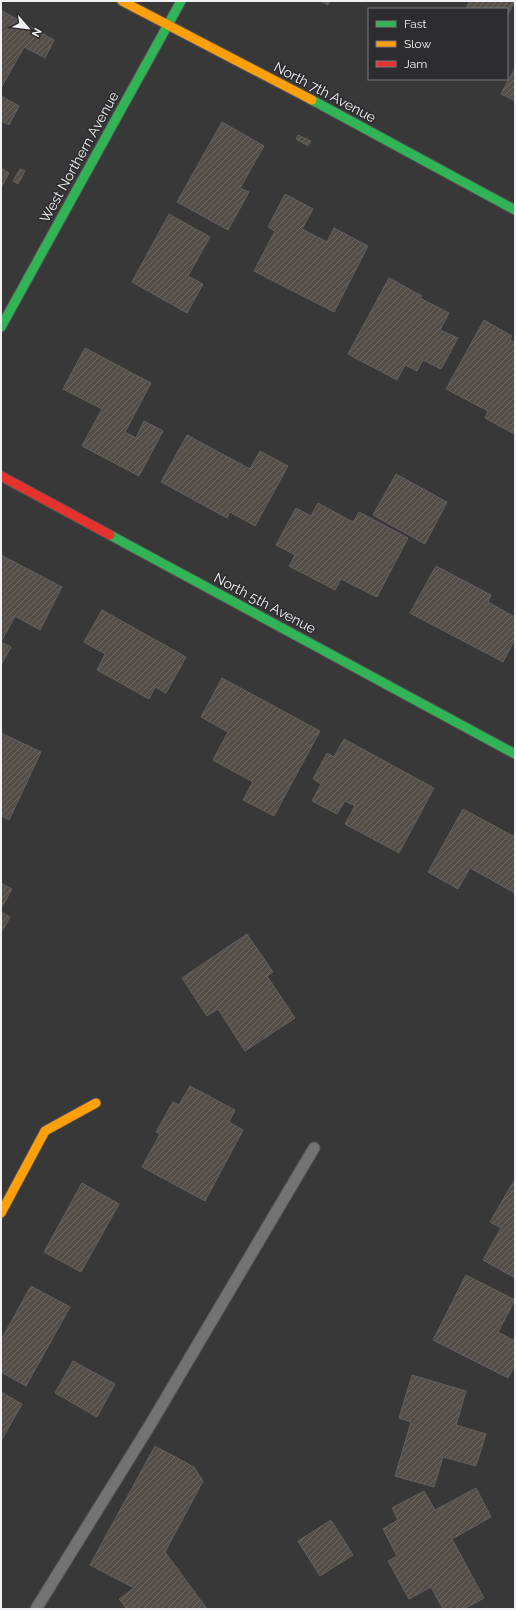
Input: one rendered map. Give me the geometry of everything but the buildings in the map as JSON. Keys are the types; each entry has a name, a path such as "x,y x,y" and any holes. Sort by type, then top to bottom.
{"main road":[{"name":"North 7th Avenue","path":"122,1 325,107 515,210"},
{"name":"West Northern Avenue","path":"1,327 181,1"},
{"name":"North 5th Avenue","path":"1,476 515,754"},
{"path":"1,1213 45,1131 96,1103"}],"lane":[{"path":"36,1609 150,1425 314,1148"}],"traffic: fast":[{"path":"1,327 181,1"},
{"path":"312,100 515,210"},
{"path":"110,535 515,754"}],"traffic: slow":[{"path":"122,1 312,100"},
{"path":"1,1213 45,1131 96,1103"}],"traffic: jam":[{"path":"1,476 110,535"}]}
